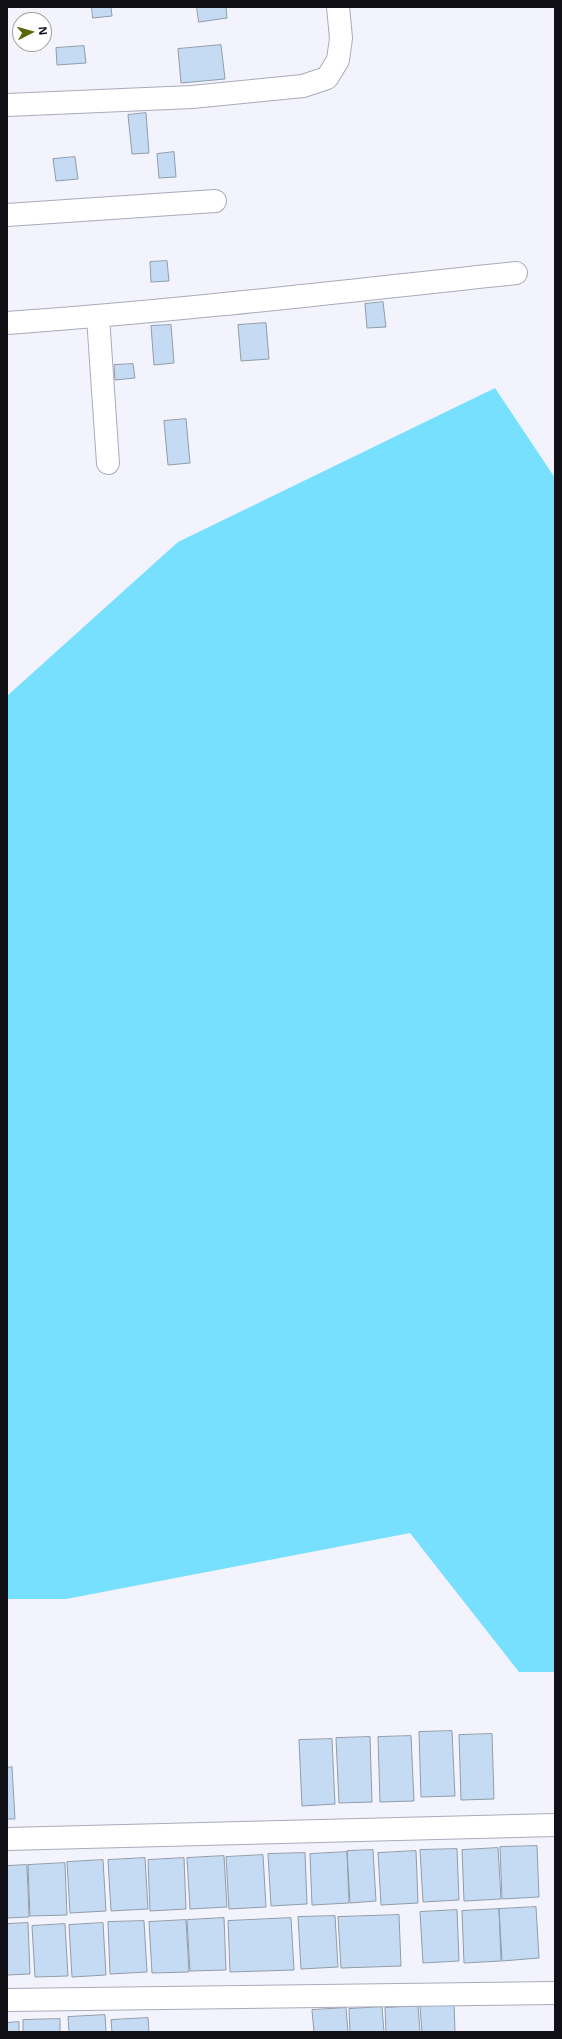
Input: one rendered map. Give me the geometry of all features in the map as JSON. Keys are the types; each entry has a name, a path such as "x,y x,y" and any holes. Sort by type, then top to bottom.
{"street":[{"path":"7,105 192,96 303,86 327,78 338,60 341,38 338,7"},
{"path":"7,216 215,202"},
{"path":"7,323 98,317 516,273"},
{"path":"98,317 108,463"},
{"path":"7,1839 555,1825"},
{"path":"7,2000 555,1993"}],"water":[{"path":"495,388 555,478 555,1672 519,1672 410,1533 66,1599 7,1599 7,696 178,542"}],"building":[{"path":"92,7 111,7 112,16 93,18"},
{"path":"197,7 226,7 227,18 199,22"},
{"path":"221,45 225,79 181,83 178,49"},
{"path":"84,46 86,63 57,65 56,48"},
{"path":"146,113 149,153 132,154 128,115"},
{"path":"174,152 176,177 159,178 157,154"},
{"path":"75,157 78,179 56,181 53,159"},
{"path":"167,261 169,281 151,282 150,262"},
{"path":"383,302 386,327 367,328 365,304"},
{"path":"266,323 269,359 241,361 238,325"},
{"path":"171,325 174,363 154,365 151,326"},
{"path":"133,364 135,378 115,380 114,365"},
{"path":"186,419 190,463 168,465 164,421"},
{"path":"452,1731 455,1796 421,1797 419,1732"},
{"path":"492,1734 494,1799 461,1800 459,1735"},
{"path":"411,1736 414,1801 380,1802 378,1737"},
{"path":"370,1737 372,1802 339,1803 336,1738"},
{"path":"332,1739 335,1804 302,1806 299,1740"},
{"path":"12,1767 15,1819 7,1819 7,1768"},
{"path":"537,1846 539,1897 502,1899 500,1847"},
{"path":"498,1848 501,1899 464,1901 462,1850"},
{"path":"457,1849 459,1900 423,1902 420,1850"},
{"path":"373,1850 376,1901 350,1903 347,1851"},
{"path":"416,1851 418,1903 381,1905 378,1853"},
{"path":"347,1852 349,1903 312,1905 310,1854"},
{"path":"305,1853 307,1904 271,1906 268,1854"},
{"path":"263,1855 266,1907 229,1909 226,1857"},
{"path":"224,1856 227,1907 190,1909 187,1858"},
{"path":"145,1858 148,1909 111,1911 108,1860"},
{"path":"184,1858 186,1909 150,1911 148,1860"},
{"path":"103,1860 106,1911 70,1913 67,1862"},
{"path":"65,1863 67,1915 30,1916 28,1865"},
{"path":"27,1865 29,1917 7,1918 7,1866"},
{"path":"536,1907 539,1958 502,1961 499,1909"},
{"path":"499,1909 501,1961 464,1963 462,1911"},
{"path":"457,1910 459,1961 423,1963 420,1912"},
{"path":"399,1915 401,1966 341,1968 338,1917"},
{"path":"335,1916 338,1967 301,1969 298,1917"},
{"path":"224,1918 226,1970 190,1971 187,1920"},
{"path":"291,1918 294,1970 230,1972 228,1921"},
{"path":"186,1920 189,1972 152,1973 149,1922"},
{"path":"144,1921 147,1972 110,1974 108,1922"},
{"path":"28,1923 30,1974 7,1975 7,1924"},
{"path":"103,1923 106,1975 72,1977 69,1925"},
{"path":"65,1924 68,1976 35,1977 32,1926"},
{"path":"454,2003 455,2032 422,2032 420,2006"},
{"path":"418,2006 420,2032 386,2032 385,2008"},
{"path":"382,2007 384,2032 350,2032 349,2009"},
{"path":"346,2008 348,2032 314,2032 312,2010"},
{"path":"105,2015 106,2032 69,2032 68,2017"},
{"path":"148,2018 149,2032 112,2032 111,2020"},
{"path":"60,2019 60,2032 23,2032 23,2020"},
{"path":"19,2022 19,2032 7,2032 7,2023"}]}
